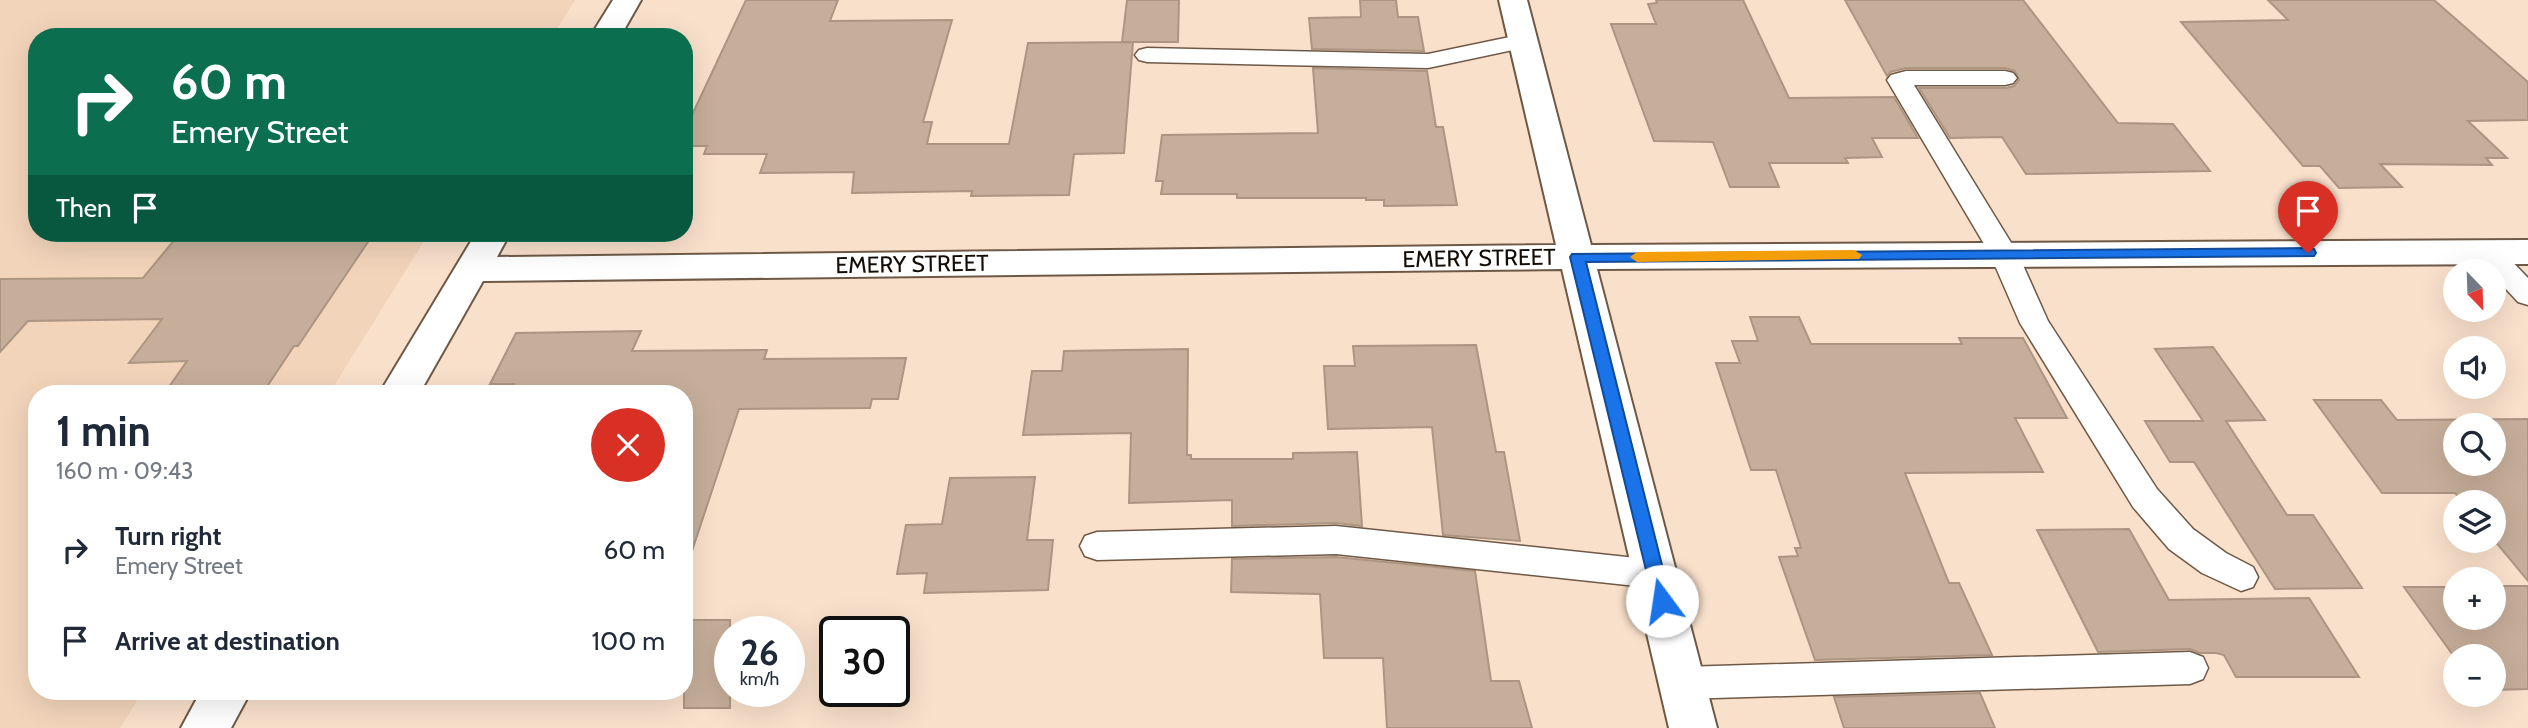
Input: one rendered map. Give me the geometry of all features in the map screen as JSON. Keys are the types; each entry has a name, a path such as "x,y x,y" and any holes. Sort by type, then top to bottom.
{"street":[{"path":"611,28 627,0"},
{"path":"1513,0 1693,728"},
{"path":"404,385 488,242"},
{"name":"EMERY STREET","path":"472,269 1577,257 2528,252"},
{"path":"205,728 222,700"}],"lane":[{"path":"1147,55 1428,61 1524,41"},
{"path":"2005,78 1899,80 2004,254 2034,323 2145,498 2181,539 2214,563 2241,577"},
{"path":"2487,252 2528,295"},
{"path":"1097,547 1336,540 1655,574"},
{"path":"1682,683 2190,668"}],"shaded area":[{"path":"0,0 575,0 558,28 28,28 28,242 423,242 335,385 28,385 28,700 137,700 120,728 0,728"}],"building":[{"path":"746,0 838,0 830,21 952,20 923,122 932,122 927,144 1009,144 1028,43 1133,42 1124,153 1074,154 1069,195 971,196 972,191 852,193 854,172 760,173 767,154 704,154 707,146 693,146 693,113"},
{"path":"1127,0 1179,0 1178,42 1122,42"},
{"path":"1360,0 1396,0 1398,17 1418,17 1424,51 1312,49 1309,18 1361,17"},
{"path":"1656,0 1743,0 1789,98 1894,97 1918,138 1872,138 1882,157 1845,158 1848,163 1769,163 1779,187 1730,187 1713,142 1654,141 1611,24 1656,24 1648,4 1657,3"},
{"path":"1845,0 2023,0 2118,123 2173,124 2210,171 2026,174 2002,137 1950,138 1919,88 2006,88 2014,86 2019,80 2015,71 2005,68 1906,68 1890,72 1887,76"},
{"path":"2268,0 2434,0 2528,82 2528,120 2468,121 2507,158 2486,158 2492,165 2380,164 2402,187 2339,188 2320,166 2303,166 2181,22 2288,20"},
{"path":"1313,68 1427,71 1436,127 1443,127 1457,205 1384,206 1384,200 1366,198 1237,198 1237,194 1161,194 1163,181 1156,181 1162,135 1318,133"},
{"path":"173,242 368,242 298,346 294,346 268,385 170,385 187,361 129,363 162,319 28,321 0,352 0,279 143,278"},
{"path":"1750,317 1799,317 1811,344 1962,344 1959,338 2023,338 2067,418 2015,418 2043,472 1905,473 1949,583 1959,583 1992,655 1815,660 1779,557 1798,556 1795,548 1801,548 1776,470 1751,470 1716,363 1740,363 1732,341 1758,341"},
{"path":"641,331 632,351 767,350 764,359 906,358 898,399 872,399 870,408 739,409 693,548 693,385 490,384 516,333"},
{"path":"1476,345 1496,452 1504,452 1520,541 1443,535 1432,427 1328,429 1324,366 1355,366 1353,346"},
{"path":"2213,347 2265,420 2226,421 2287,515 2313,515 2362,588 2275,589 2194,462 2170,462 2145,421 2203,421 2155,349"},
{"path":"1188,349 1187,455 1191,455 1191,459 1293,459 1293,453 1357,452 1362,526 1336,523 1232,526 1232,500 1129,503 1131,433 1023,435 1032,371 1062,371 1064,351"},
{"path":"2314,400 2381,400 2397,420 2443,420 2443,476 2506,476 2506,419 2528,419 2528,581 2505,553 2506,490 2443,490 2443,493 2382,493"},
{"path":"1035,477 1027,540 1053,540 1048,590 924,593 927,573 897,574 906,525 942,524 950,478"},
{"path":"2129,529 2169,600 2309,598 2359,677 2236,677 2224,655 2200,653 2190,649 2098,652 2037,530"},
{"path":"1336,557 1475,571 1491,681 1519,681 1532,728 1387,728 1383,658 1324,658 1320,594 1231,592 1232,559"},
{"path":"2506,586 2528,586 2528,689 2506,690 2506,644 2445,644 2404,587 2443,587 2443,630 2506,630"},
{"path":"693,620 714,620 714,707 730,708 684,708 684,700 693,700"},
{"path":"1980,693 1995,728 1844,728 1834,697"}],"slow traffic":[{"path":"1637,257 1854,255"}],"route":[{"path":"1662,601 1577,257 2308,253"}]}
